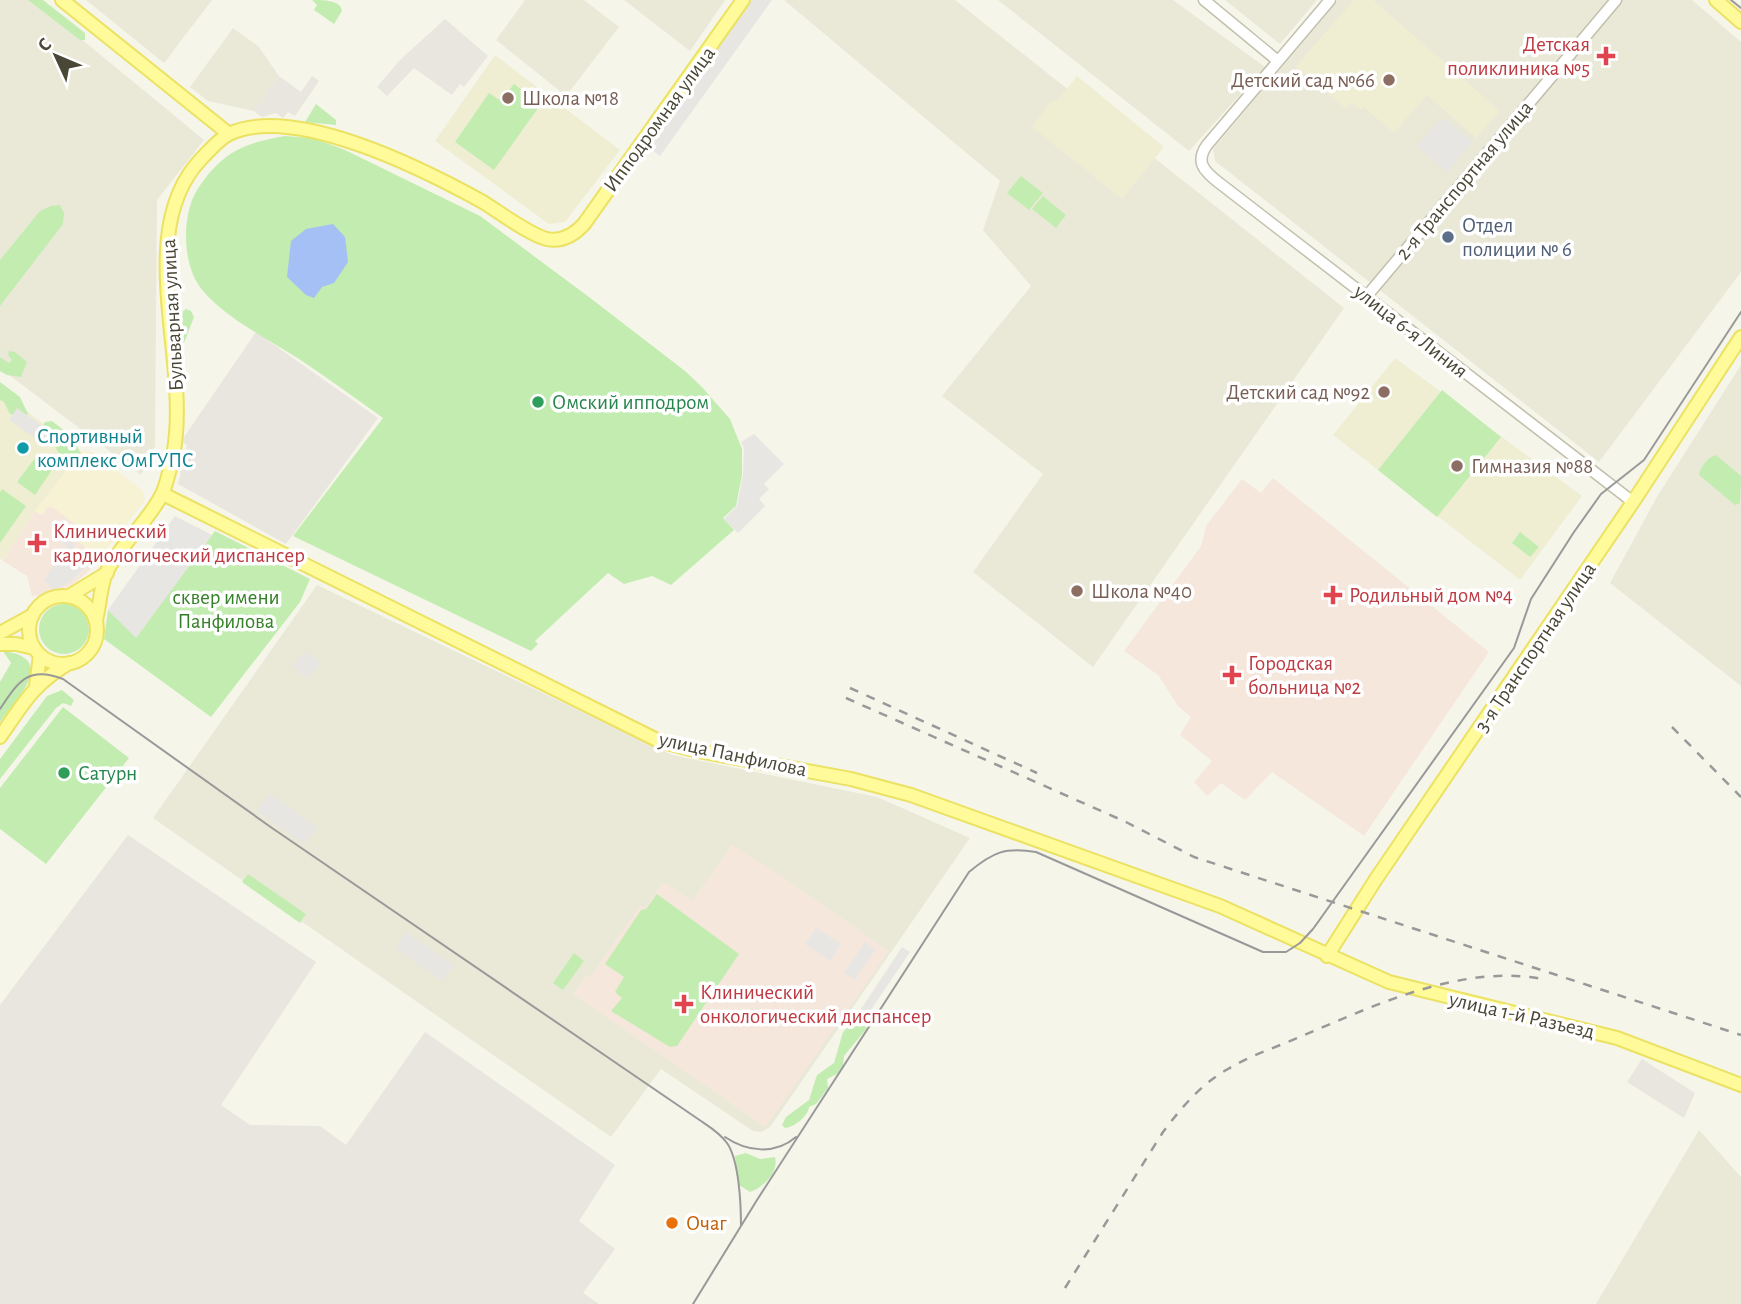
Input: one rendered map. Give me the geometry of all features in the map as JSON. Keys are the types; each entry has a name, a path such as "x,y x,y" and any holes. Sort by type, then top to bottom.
{"main road":[{"path":"62,0 229,134"},
{"name":"Ипподромная улица","path":"229,134 248,128 284,126 334,136 455,187 543,238 561,239 570,236 584,224 743,0"},
{"path":"1716,0 1741,22"},
{"name":"Бульварная улица","path":"96,620 107,573 163,494 173,454 176,424 174,358 166,242 171,213 181,186 196,164 229,134"},
{"name":"3-я Транспортная улица","path":"1327,956 1369,889 1633,502 1741,337"},
{"name":"улица Панфилова","path":"163,494 659,741 698,751 850,779 911,795 1220,906 1327,956"},
{"name":"Бульварная улица","path":"69,596 107,573"},
{"path":"0,737 36,687 50,674 81,659 95,642 96,620 90,608 80,600 69,596 50,598 39,606 33,615 29,629 37,651 36,687"},
{"path":"0,634 33,615"},
{"path":"0,644 16,644 37,651 50,661 70,663"},
{"name":"улица 1-й Разъезд","path":"1327,956 1389,982 1617,1038 1741,1085"}],"street":[{"path":"1204,0 1278,61 1330,0"},
{"name":"2-я Транспортная улица","path":"1366,297 1616,0"},
{"name":"улица 6-я Линия","path":"1278,61 1202,152 1201,166 1205,172 1633,502"}],"shaded area":[{"path":"0,0 34,0 204,140 157,200 155,446 141,475 0,368"},
{"path":"86,0 212,0 164,63"},
{"path":"525,0 584,0 619,27 566,96 496,40"},
{"path":"624,0 725,0 690,51"},
{"path":"748,0 772,0 660,156 645,145"},
{"path":"784,0 955,0 1344,308 1093,667 973,572 1043,474 942,396 1031,286 983,230 1000,181"},
{"path":"998,0 1173,0 1265,67 1189,151"},
{"path":"1225,0 1317,0 1280,44"},
{"path":"1338,0 1692,0 1741,42 1741,272 1599,462 1215,161 1213,149"},
{"name":"Детский сад №66","path":"1354,0 1373,0 1500,111 1476,138 1427,95 1394,133 1364,107 1361,110 1352,102 1345,109 1296,66"},
{"path":"445,19 488,56 464,87 460,84 452,95 414,68 387,96 377,87 400,60"},
{"path":"233,28 259,47 279,76 254,111 208,101 190,87"},
{"name":"Школа №18","path":"495,55 620,150 565,222 549,224 435,141"},
{"path":"279,76 301,92 312,76 319,81 295,116 288,112 283,118 276,113 262,117 254,111"},
{"path":"1077,76 1164,147 1122,199 1032,127 1051,102 1057,101"},
{"path":"1440,120 1448,121 1472,142 1447,172 1417,146"},
{"path":"256,332 378,418 286,544 178,484 187,446 182,440"},
{"name":"Гимназия №88","path":"1395,358 1582,496 1520,580 1333,435"},
{"path":"1741,365 1741,686 1610,583 1658,495"},
{"path":"0,392 81,451 35,511 3,561 0,558"},
{"path":"17,408 51,432 43,444 9,420"},
{"path":"754,434 784,464 764,484 769,489 759,499 765,506 738,533 724,519 737,506 743,475 744,448 741,442"},
{"path":"81,451 91,451 143,491 145,500 100,558 35,511"},
{"path":"1273,478 1489,652 1364,836 1272,772 1245,800 1221,783 1207,796 1194,782 1212,761 1180,735 1191,717 1178,706 1158,675 1124,651 1201,546 1206,526 1242,479 1261,493"},
{"path":"48,507 52,507 81,528 74,539 100,558 86,574 70,586 32,596 27,576 3,561 35,511 42,515"},
{"path":"175,516 212,535 136,638 108,610"},
{"path":"60,534 75,544 73,548 78,552 88,549 97,556 70,582 54,591 44,580 67,546 56,539"},
{"path":"317,585 672,755 877,797 970,838 770,1127 761,1132 753,1131 661,1069 611,1137 153,818"},
{"path":"305,651 321,663 308,679 292,667"},
{"path":"269,794 317,827 304,844 257,811"},
{"path":"128,835 316,962 221,1105 250,1125 320,1126 346,1145 425,1032 615,1165 579,1221 615,1249 583,1293 599,1304 0,1304 0,1005"},
{"path":"732,845 889,951 765,1127 573,994 586,975 590,977 640,906 646,907 663,882 692,901"},
{"path":"816,928 841,944 830,961 805,944"},
{"path":"406,932 454,965 442,981 395,948"},
{"path":"865,942 875,949 855,980 844,973"},
{"path":"902,947 910,952 866,1017 859,1012"},
{"path":"1642,1059 1695,1093 1684,1118 1627,1082"},
{"path":"1699,1130 1741,1177 1741,1304 1596,1304"}],"green space":[{"path":"28,0 43,0 85,33 85,40 80,40"},
{"path":"312,0 331,1 341,7 342,11 334,24 314,10 317,5"},
{"path":"514,84 541,104 494,170 455,142 489,93 501,101"},
{"path":"316,104 336,120 336,125 305,122"},
{"name":"Омский ипподром","path":"285,136 313,138 345,150 480,216 685,371 730,419 742,449 742,475 736,506 723,518 734,530 671,585 652,576 624,584 608,573 535,641 538,644 531,651 293,536 383,418 212,301 196,281 186,241 188,213 192,201 215,167 245,146"},
{"path":"1021,176 1043,193 1029,210 1007,193"},
{"path":"1043,196 1066,215 1056,228 1032,209"},
{"path":"60,205 64,213 63,224 0,306 0,260 40,211"},
{"path":"186,309 191,311 194,317 184,343 180,339 179,314"},
{"path":"9,351 15,352 27,362 21,377 0,371 0,357 9,363 12,360 8,355"},
{"path":"0,382 20,397 28,414 24,418 10,414 0,400"},
{"path":"1442,390 1501,437 1437,517 1378,470"},
{"path":"52,421 70,435 69,441 77,446 81,454 74,463 61,456 52,435 46,431 43,425"},
{"path":"1716,455 1741,476 1740,503 1735,505 1699,475 1705,463"},
{"path":"35,458 52,470 35,495 17,482"},
{"path":"2,489 26,506 0,543 0,492"},
{"name":"сквер имени Панфилова","path":"215,531 310,579 300,602 211,717 104,639 108,610 136,637"},
{"path":"1520,532 1539,547 1530,557 1512,543"},
{"path":"64,604 82,611 89,629 82,647 64,654 46,647 39,629 46,611"},
{"path":"3,651 19,655 28,662 31,670 23,691 0,722 0,682 11,663"},
{"path":"62,690 74,700 71,706 63,703 56,708 0,779 0,759 47,696"},
{"name":"Сатурн","path":"63,707 129,758 46,864 0,829 0,788"},
{"path":"248,874 306,914 300,923 242,882"},
{"path":"657,894 739,954 677,1046 670,1047 611,1011 622,998 615,992 624,977 605,964 641,910 646,909"},
{"path":"574,953 584,961 563,990 553,983"},
{"path":"860,1022 867,1028 844,1056 843,1066 837,1074 827,1079 828,1088 816,1104 809,1107 803,1118 785,1128 782,1125 786,1117 809,1100 817,1075 834,1063 843,1032 850,1025"},
{"path":"746,1153 760,1159 775,1157 776,1163 769,1178 750,1192 739,1185 735,1156"}],"water":[{"path":"333,224 345,237 348,262 334,283 322,287 314,298 306,295 287,277 291,241 306,229"}],"tram line":[{"path":"1731,0 1741,8"},
{"path":"693,1304 969,872 985,860 1008,851 1036,852 1263,952 1286,952 1300,943 1313,929 1514,648 1531,599 1574,532 1601,494 1644,460 1741,312"},
{"path":"0,709 19,684 32,675 51,675 63,679 272,828 711,1128 727,1143 734,1160 740,1195 741,1226"},
{"path":"725,1137 742,1146 761,1149 779,1147 796,1137"}],"railway":[{"path":"850,688 1037,773"},
{"path":"846,698 1126,822 1194,857 1741,1035"},
{"path":"1672,727 1741,797"},
{"path":"1065,1288 1163,1132 1192,1097 1218,1075 1264,1051 1419,990 1481,977 1543,979"}],"place":[{"name":"Детская поликлиника №5","path":"1606,56"},
{"name":"Детский сад №66","path":"1389,80"},
{"name":"Школа №18","path":"508,98"},
{"name":"Отдел полиции № 6","path":"1448,237"},
{"name":"Детский сад №92","path":"1384,392"},
{"name":"Омский ипподром","path":"538,402"},
{"name":"Спортивный комплекс ОмГУПС","path":"23,448"},
{"name":"Гимназия №88","path":"1457,466"},
{"name":"Клинический кардиологический диспансер","path":"37,543"},
{"name":"Школа №40","path":"1077,591"},
{"name":"Родильный дом №4","path":"1333,595"},
{"name":"Городская больница №2","path":"1232,675"},
{"name":"Сатурн","path":"64,773"},
{"name":"Клинический онкологический диспансер","path":"684,1004"},
{"name":"Очаг","path":"672,1223"}]}
